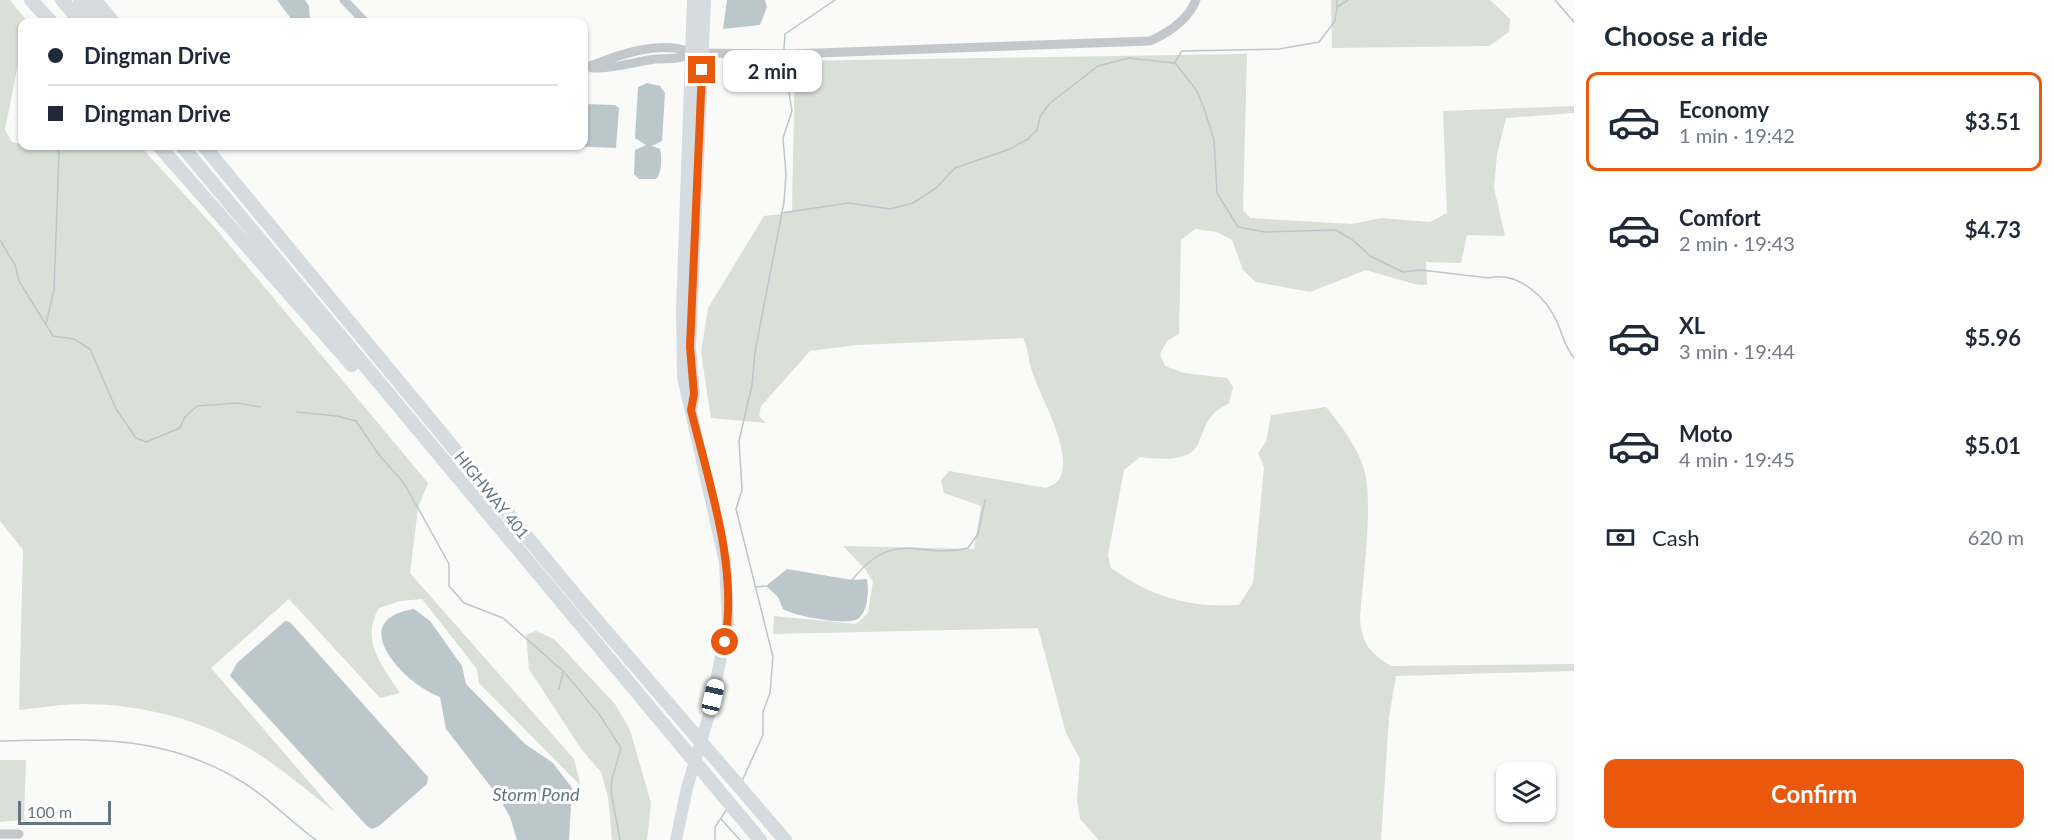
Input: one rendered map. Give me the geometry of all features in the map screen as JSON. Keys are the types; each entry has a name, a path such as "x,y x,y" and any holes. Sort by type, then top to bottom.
{"highway":[{"path":"31,0 47,18"},
{"path":"62,0 78,18"},
{"path":"80,0 96,18"},
{"path":"95,0 110,18"},
{"path":"163,150 379,396 396,405"},
{"name":"HIGHWAY 401","path":"185,150 760,840"},
{"name":"HIGHWAY 401","path":"207,150 575,595 785,840"}],"main road":[{"path":"693,0 697,53"},
{"path":"676,840 687,788 709,715 728,622 728,582 715,511 682,377 682,329 697,53 705,0"}],"street":[{"path":"344,0 361,18"},
{"path":"588,67 608,59 644,50 683,49 697,53 790,54 1150,41 1162,36 1190,14 1196,0"},
{"path":"0,834 19,834"}],"shaded area":[{"path":"0,0 10,0 25,18 18,18 18,64 5,130 12,142 18,143 18,150 144,150 216,229 428,483 418,508 410,573 574,759 581,786 479,683 477,669 422,599 400,601 379,608 374,620 372,631 376,652 380,663 400,693 380,698 289,599 211,668 335,812 284,772 244,745 196,723 121,706 83,704 19,710 23,550 0,521"},
{"path":"1331,0 1490,0 1510,19 1509,32 1489,46 1332,48"},
{"path":"1247,54 1243,210 1250,218 1352,224 1381,218 1430,222 1447,213 1443,111 1574,106 1574,113 1506,118 1497,154 1494,188 1505,236 1467,235 1461,263 1426,262 1427,285 1414,284 1366,270 1310,292 1256,282 1243,270 1232,240 1217,232 1195,229 1181,240 1179,334 1167,341 1160,354 1165,366 1184,373 1227,378 1233,387 1229,403 1212,416 1194,450 1180,457 1140,457 1124,470 1108,555 1111,568 1141,586 1172,599 1204,605 1239,605 1253,583 1264,467 1258,453 1266,442 1271,415 1326,407 1356,450 1366,481 1368,519 1360,620 1365,642 1372,652 1391,666 1574,664 1574,671 1396,676 1389,717 1381,840 1099,840 1080,819 1077,800 1080,759 1066,733 1038,628 773,634 774,616 856,624 868,613 873,582 866,570 843,546 974,549 981,506 944,493 941,481 949,471 1046,488 1058,481 1063,457 1060,443 1031,370 1023,338 857,345 810,351 761,406 759,416 766,423 711,418 701,353 708,308 764,216 782,214 792,210 795,61"},
{"path":"536,631 554,639 615,704 630,730 651,803 647,840 612,840 608,797 601,772 581,749 529,669 526,635"},
{"path":"0,760 26,760 24,820 0,822"}],"water":[{"path":"277,0 305,0 309,6 310,18 290,18"},
{"path":"727,0 765,0 767,7 760,25 723,29"},
{"path":"647,83 660,86 665,93 662,141 652,146 660,149 661,152 660,169 656,179 639,179 634,174 635,150 646,145 635,138 638,87"},
{"path":"588,104 615,105 619,108 616,148 588,147"},
{"path":"787,569 852,580 867,579 867,600 864,611 858,619 852,621 832,621 808,617 783,609 778,597 766,586"},
{"name":"Storm Pond","path":"414,609 430,621 462,666 466,684 525,744 553,763 572,788 569,840 517,840 510,817 498,796 446,729 440,697 411,680 387,653 382,639 383,626 393,615"},
{"path":"285,621 290,622 428,777 427,784 379,826 372,829 367,826 230,676 237,663"}],"waterway":[{"path":"784,49 785,34 835,0"},
{"path":"1337,0 1337,7"},
{"path":"1175,62 1182,51 1279,49 1319,42 1335,21 1337,7 1348,0"},
{"path":"1555,0 1574,22"},
{"path":"742,781 763,735 763,712 770,693 773,657 736,509 742,490 739,441 752,385 755,352 784,202 786,174 783,138 792,111 783,56"},
{"path":"781,213 849,203 890,209 913,203 936,188 955,168 1010,149 1028,139 1037,130 1040,117 1049,104 1098,66 1129,58 1174,63"},
{"path":"1175,63 1197,91 1205,111 1214,140 1217,193 1238,227 1265,232 1336,230 1354,241 1370,256 1403,272 1421,270 1511,279 1531,289 1547,305 1574,358"},
{"path":"46,324 54,290 58,150"},
{"path":"0,240 15,265 19,281 53,336 74,339 90,349 116,409 136,438 146,442 180,428 185,417 197,406 237,403 260,407"},
{"path":"297,412 337,416 356,421 379,455 403,482 418,508 449,564 449,586 464,603 503,618 564,672 599,714 621,748 611,791 620,840"},
{"path":"852,580 868,564 882,554 895,549 950,551 968,548 978,534 985,500"},
{"path":"755,587 766,586"},
{"path":"559,689 563,672"},
{"path":"0,741 126,742 185,755 244,783 316,840"},
{"path":"715,840 715,827 727,809"},
{"path":"721,819 740,840"}],"route":[{"path":"702,70 690,347 694,394 691,410 715,511 728,582 728,622 725,642"}]}
